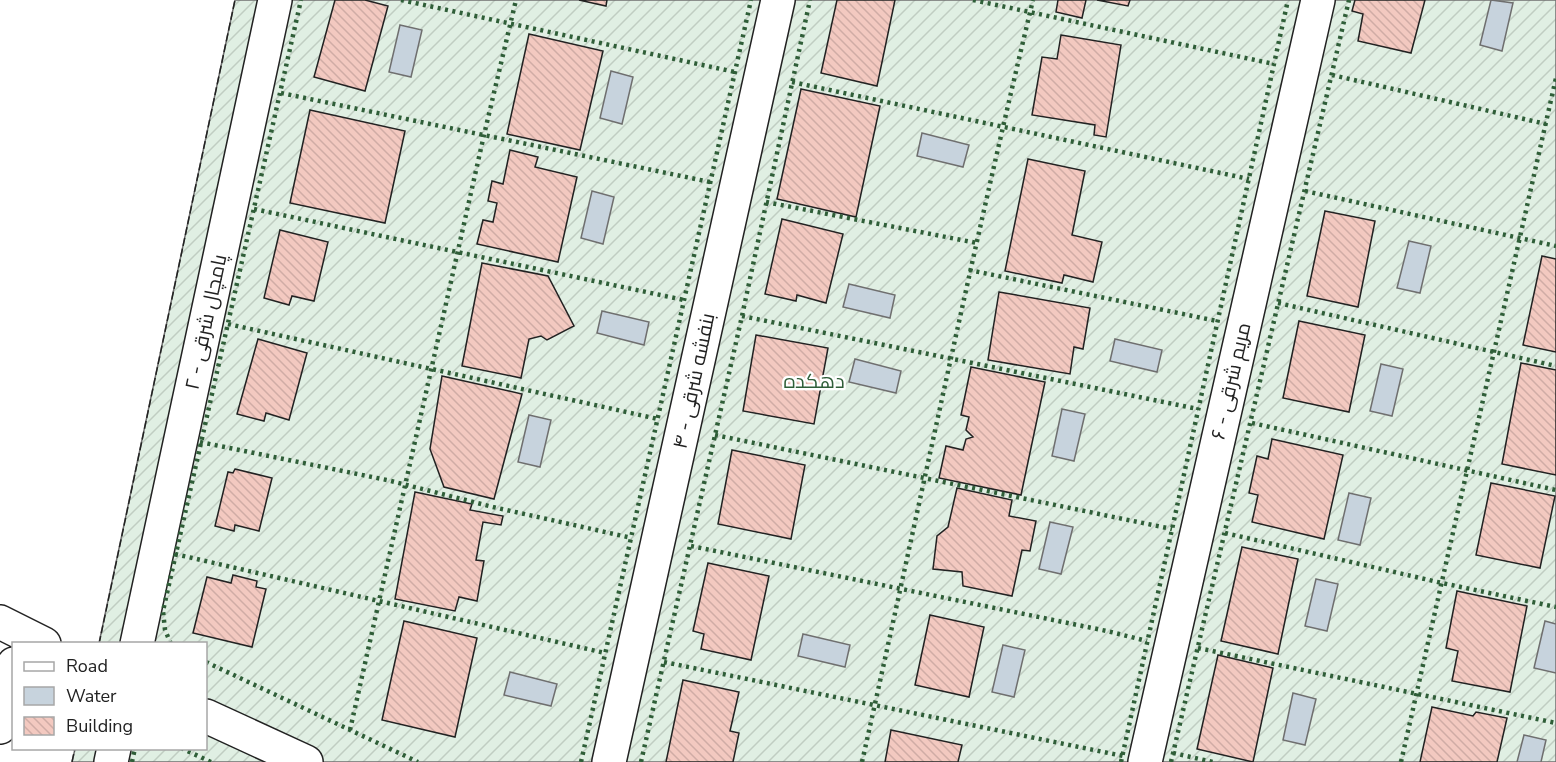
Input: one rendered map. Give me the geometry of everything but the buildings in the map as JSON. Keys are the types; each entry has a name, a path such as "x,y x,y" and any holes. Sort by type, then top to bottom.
{"street":[{"name":"پامچال شرقی - ۲","path":"137,642 275,0"},
{"name":"بنفشه شرقی - ۴","path":"609,762 778,0"},
{"name":"مریم شرقی - ۶","path":"1144,762 1318,0"},
{"path":"0,728 12,673"},
{"path":"207,716 306,762"}],"green space":[{"name":"دهکده","path":"235,0 1556,0 1556,762 72,762 75,750 207,750 207,642 99,642"}],"water":[{"path":"1491,0 1513,3 1502,51 1480,45"},
{"path":"400,25 422,30 411,77 389,72"},
{"path":"611,71 633,77 622,124 600,118"},
{"path":"922,133 969,145 963,167 917,156"},
{"path":"592,191 614,197 603,244 581,238"},
{"path":"1409,241 1431,246 1420,293 1397,288"},
{"path":"849,284 895,295 890,318 843,307"},
{"path":"602,311 649,322 644,345 597,333"},
{"path":"1115,339 1162,350 1157,372 1110,361"},
{"path":"855,359 901,371 896,393 849,382"},
{"path":"1381,364 1403,369 1392,416 1370,411"},
{"path":"1062,409 1085,414 1074,461 1052,456"},
{"path":"529,415 551,420 540,467 518,462"},
{"path":"1349,493 1371,498 1360,545 1338,540"},
{"path":"1050,522 1073,527 1061,574 1039,569"},
{"path":"1316,579 1338,584 1327,631 1305,626"},
{"path":"1545,621 1556,624 1556,673 1534,668"},
{"path":"803,634 850,645 845,667 798,656"},
{"path":"1003,645 1025,650 1014,697 992,692"},
{"path":"510,672 557,684 551,706 504,695"},
{"path":"1293,693 1316,699 1305,745 1283,740"},
{"path":"1524,735 1546,740 1541,762 1517,762"}],"hedge":[{"path":"170,642 165,630 163,611 301,0"},
{"path":"401,0 735,72"},
{"path":"350,730 516,0"},
{"path":"581,762 751,0"},
{"path":"641,762 742,316 810,0"},
{"path":"973,0 1274,64"},
{"path":"862,762 967,285 1033,0"},
{"path":"1121,762 1288,0"},
{"path":"1171,762 1349,0"},
{"path":"1332,75 1546,124"},
{"path":"1401,762 1556,78"},
{"path":"792,82 1249,179"},
{"path":"281,93 710,182"},
{"path":"1305,191 1556,246"},
{"path":"766,202 977,243"},
{"path":"254,209 684,300"},
{"path":"969,270 1217,321"},
{"path":"1278,303 1556,366"},
{"path":"742,316 1198,409"},
{"path":"228,324 658,419"},
{"path":"1252,423 1556,490"},
{"path":"715,435 1172,529"},
{"path":"200,442 387,480 493,507 632,538"},
{"path":"1225,533 1556,607"},
{"path":"691,546 1147,641"},
{"path":"175,554 605,653"},
{"path":"1198,648 1556,723"},
{"path":"207,662 418,762"},
{"path":"664,662 1123,756"},
{"path":"132,762 135,750"},
{"path":"185,750 211,762"},
{"path":"1173,753 1213,762"}],"fence":[{"path":"99,642 235,0"},
{"path":"72,762 75,750"}]}
